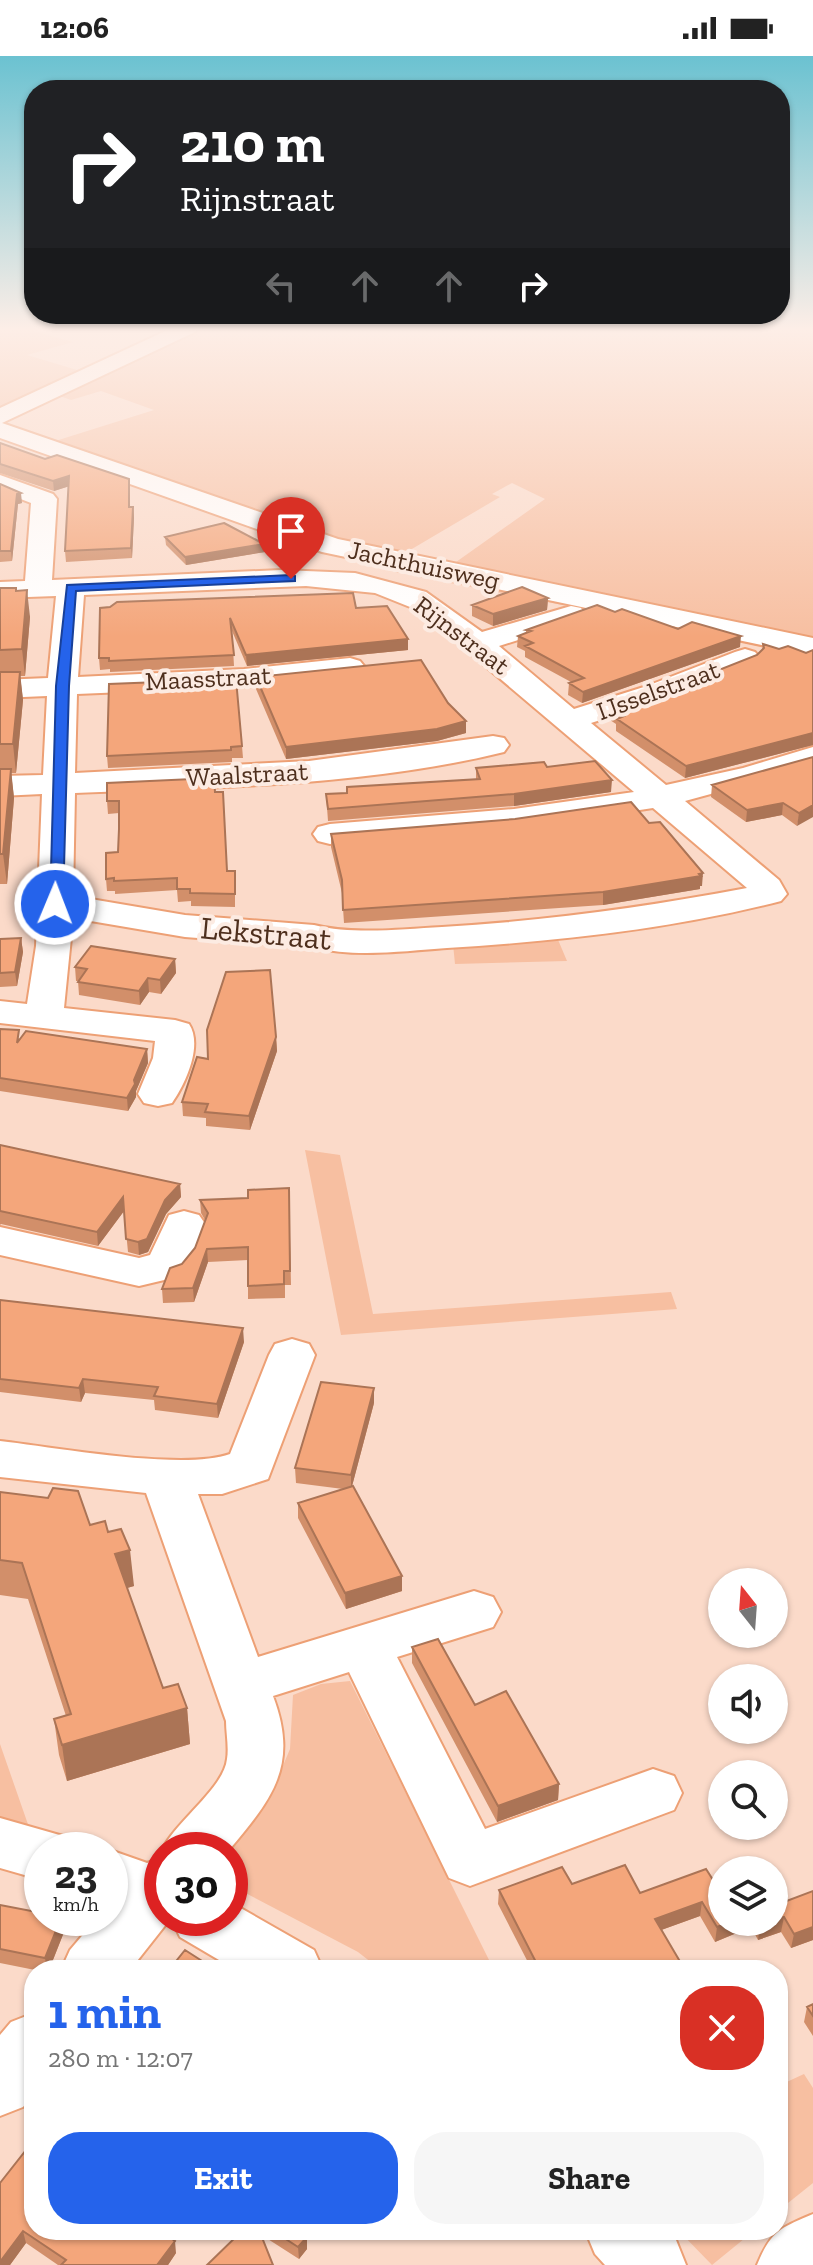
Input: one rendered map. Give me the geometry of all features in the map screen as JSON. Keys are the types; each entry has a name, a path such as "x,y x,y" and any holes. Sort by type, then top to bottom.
{"street":[{"name":"Jachthuisweg","path":"5,446 331,546 813,647"},
{"path":"0,482 44,499 59,595 62,686 54,946 44,1015"},
{"name":"Rijnstraat","path":"0,590 59,595 291,579 354,582 399,591 440,612 755,878"},
{"path":"478,643 571,614"},
{"name":"IJsselstraat","path":"570,720 658,692 745,658"},
{"name":"Maasstraat","path":"0,689 244,678 384,664"},
{"name":"Waalstraat","path":"0,786 306,772 390,763 493,745"},
{"path":"330,834 474,824 659,798 761,774 813,756"},
{"name":"Lekstraat","path":"55,904 185,926 314,936 329,940 406,940 536,932 656,916 769,894 767,887 755,878"},
{"path":"0,1012 175,1032 173,1058 158,1094"},
{"path":"0,1034 29,1035 173,1058"},
{"path":"0,1241 139,1272 165,1266 171,1260 184,1225"},
{"path":"0,1459 166,1477 222,1476 250,1466 292,1355"},
{"path":"166,1477 254,1721 256,1761 240,1796 210,1832"},
{"path":"240,1684 474,1612"},
{"path":"364,1646 470,1860 653,1793"},
{"path":"0,1843 24,1849"},
{"path":"101,1960 144,1909"},
{"path":"240,1936 277,1960"},
{"path":"0,2085 24,2055"},
{"path":"629,2240 651,2265"},
{"path":"792,2265 813,2249"}],"shaded area":[{"path":"87,431 813,431 813,641 449,567 545,499 512,483 492,494 500,497 400,556 359,547 49,443"},
{"path":"392,563 813,651 813,658 389,571"},
{"path":"556,935 567,961 455,964 453,944"},
{"path":"305,1150 340,1155 373,1314 671,1292 677,1309 341,1335"},
{"path":"350,1681 489,1960 368,1960 248,1894 248,1832 235,1832 274,1787 290,1749 293,1695 321,1684"},
{"path":"0,1744 31,1832 0,1824"},
{"path":"804,2074 813,2088 813,2183 788,2203 788,2081"},
{"path":"688,2240 743,2240 712,2265"}],"building":[{"path":"0,443 45,459 57,455 129,479 129,507 133,507 131,548 65,551 69,476 53,481 0,464"},
{"path":"0,484 21,493 17,494 11,551 0,551"},
{"path":"224,523 264,544 185,557 165,537"},
{"path":"522,587 548,598 493,614 472,605"},
{"path":"0,588 27,590 22,649 0,650"},
{"path":"353,593 356,608 387,606 408,639 246,655 230,618 234,655 109,661 109,658 99,658 100,608 117,602"},
{"path":"597,605 615,612 622,609 678,629 692,622 741,636 583,692 569,683 584,678 525,646 533,643 518,636 531,631 526,630"},
{"path":"763,644 779,649 788,646 806,653 813,650 813,733 686,766 617,719 624,716 611,708 671,689 757,655 764,648"},
{"path":"421,660 448,703 466,721 437,729 286,747 256,677"},
{"path":"0,672 20,672 13,744 0,744"},
{"path":"236,679 242,746 231,747 231,750 107,756 109,684"},
{"path":"813,757 813,805 799,813 783,803 747,810 712,785"},
{"path":"595,761 612,780 514,794 328,809 326,794 347,793 347,787 480,779 476,768 544,762 547,767"},
{"path":"0,769 11,769 3,854 0,854"},
{"path":"214,778 215,792 223,792 227,871 235,871 235,894 190,893 190,889 177,889 177,878 106,879 106,853 118,852 119,829 119,801 107,801 107,783"},
{"path":"631,802 649,823 660,822 703,873 699,874 701,876 603,892 343,910 342,880 331,834 515,819"},
{"path":"21,938 15,972 0,973 0,939"},
{"path":"91,946 175,959 160,980 148,978 139,991 78,982 87,969 75,967"},
{"path":"270,970 276,1037 249,1116 205,1112 208,1104 182,1102 197,1057 208,1059 207,1030 226,972"},
{"path":"0,1029 19,1030 17,1043 26,1031 147,1049 127,1098 0,1078"},
{"path":"0,1145 180,1184 165,1200 147,1239 138,1242 126,1239 123,1197 97,1232 0,1211"},
{"path":"289,1188 290,1271 284,1271 284,1284 248,1286 248,1247 207,1249 193,1288 162,1289 170,1268 182,1264 195,1248 208,1213 200,1200 248,1198 248,1190"},
{"path":"0,1300 243,1328 217,1404 154,1396 158,1387 83,1379 79,1388 0,1379"},
{"path":"321,1382 374,1388 351,1475 295,1468"},
{"path":"353,1486 402,1576 345,1593 298,1503"},
{"path":"53,1488 78,1491 90,1525 105,1521 108,1532 121,1529 130,1550 115,1554 163,1688 178,1684 187,1708 62,1745 54,1719 71,1714 22,1563 0,1560 0,1492 48,1498"},
{"path":"438,1639 475,1705 506,1691 559,1784 498,1806 412,1647"},
{"path":"625,1865 640,1893 706,1869 708,1912 702,1902 655,1919 679,1960 535,1960 499,1890 562,1867 572,1884"},
{"path":"813,1891 813,1927 794,1934 788,1924 788,1900"},
{"path":"0,1905 24,1910 24,1936 54,1936 45,1958 0,1949"},
{"path":"185,1950 200,1960 177,1960"},
{"path":"24,2153 24,2232 0,2262 0,2183"},
{"path":"36,2240 175,2241 157,2265 61,2265 66,2260"},
{"path":"233,2240 263,2240 273,2265 207,2265"},
{"path":"287,2240 304,2240 298,2247"}],"route":[{"path":"55,904 62,686 71,588 291,579"}]}
